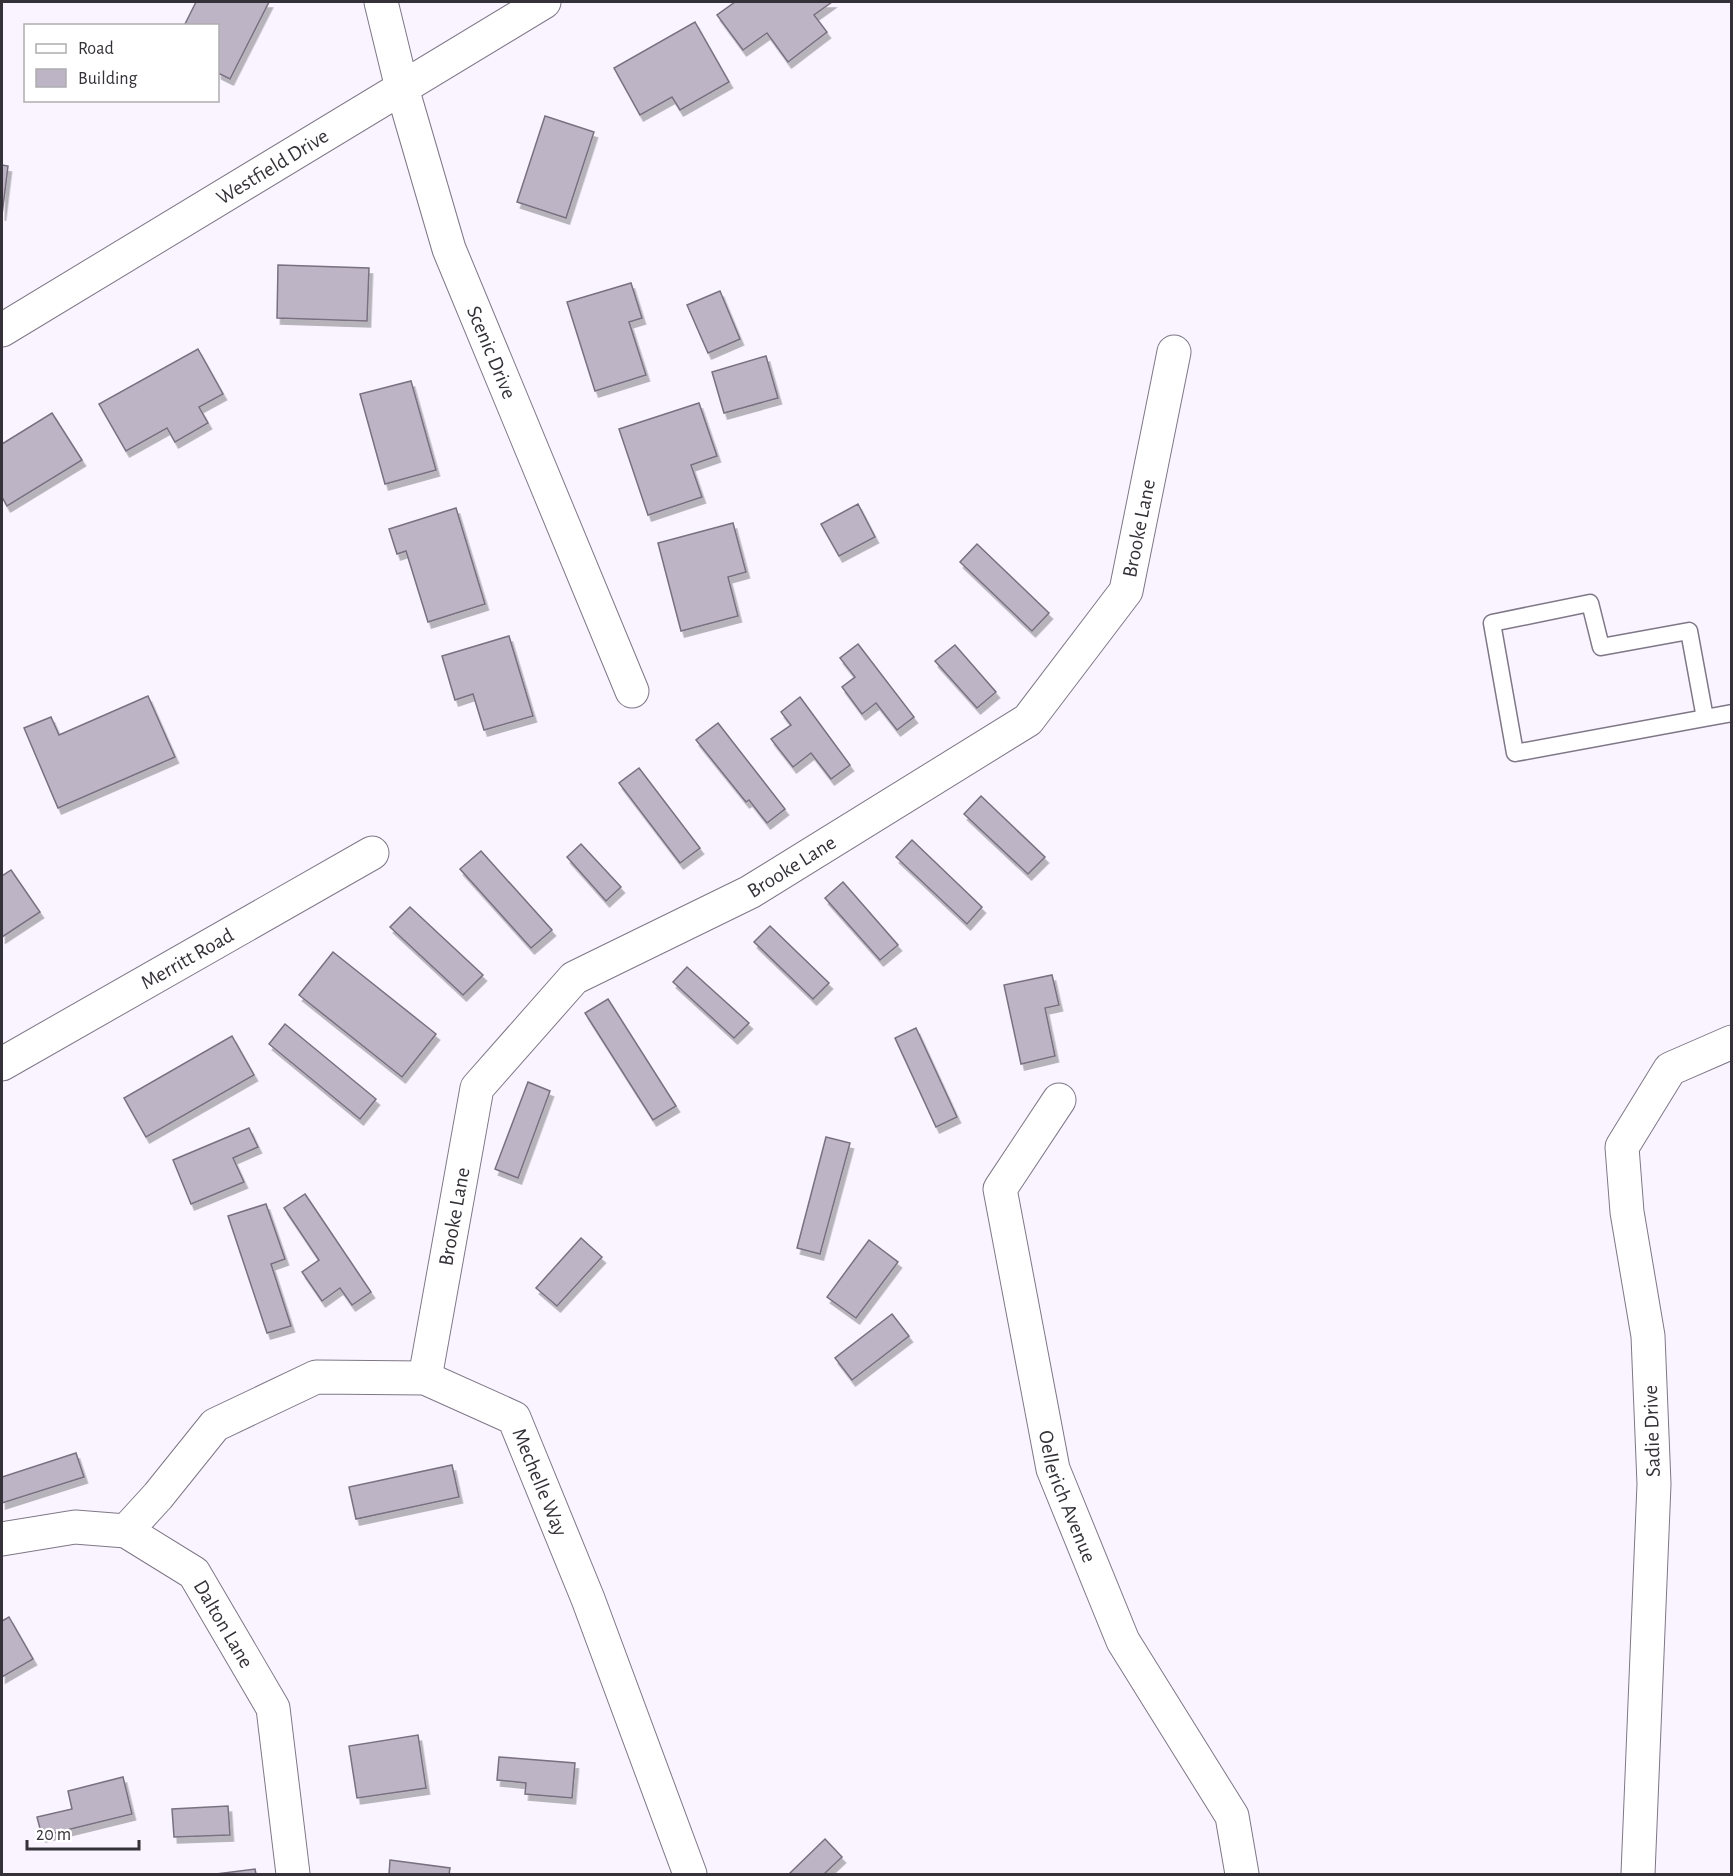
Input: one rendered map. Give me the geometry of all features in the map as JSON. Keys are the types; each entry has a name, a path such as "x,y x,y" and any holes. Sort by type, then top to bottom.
{"street":[{"name":"Scenic Drive","path":"381,2 402,88 449,249 632,691"},
{"name":"Westfield Drive","path":"2,330 544,2"},
{"name":"Brooke Lane","path":"425,1378 477,1088 574,978 750,892 1028,720 1126,591 1174,352"},
{"name":"Merritt Road","path":"2,1064 372,853"},
{"name":"Sadie Drive","path":"1638,1875 1654,1484 1648,1336 1627,1212 1623,1147 1670,1069 1731,1042"},
{"name":"Oellerich Avenue","path":"1059,1100 1000,1189 1053,1469 1123,1641 1232,1816 1242,1875"},
{"name":"Mechelle Way","path":"126,1531 216,1425 316,1377 425,1378 514,1418 588,1599 690,1875"},
{"name":"Dalton Lane","path":"2,1539 75,1527 126,1531 194,1572 273,1708 293,1875"}],"lane":[{"path":"1705,718 1689,631 1601,647 1590,603 1492,623 1515,753 1705,718 1731,713"}],"building":[{"path":"196,2 269,2 230,79 219,74 219,24 185,24"},
{"path":"735,2 832,2 814,15 827,32 788,62 767,33 743,50 717,15"},
{"path":"695,22 729,82 680,110 672,97 640,115 614,68"},
{"path":"545,116 594,132 566,218 517,202"},
{"path":"2,165 8,166 2,215"},
{"path":"278,265 369,268 367,321 277,318"},
{"path":"631,283 642,318 629,322 646,375 595,391 567,302"},
{"path":"720,291 740,339 708,353 687,305"},
{"path":"198,349 223,394 199,407 208,423 175,442 167,428 126,451 99,404"},
{"path":"766,356 778,398 724,413 712,372"},
{"path":"411,381 436,470 385,484 360,394"},
{"path":"699,403 717,456 691,465 702,497 648,515 619,429"},
{"path":"52,413 82,460 7,506 2,497 2,444"},
{"path":"858,504 875,537 839,556 821,524"},
{"path":"456,508 485,604 428,622 406,551 397,554 389,529"},
{"path":"733,523 746,572 728,577 738,616 681,631 658,543"},
{"path":"977,544 1049,613 1032,631 960,562"},
{"path":"509,636 533,716 484,730 473,694 455,700 442,656"},
{"path":"858,644 914,717 897,730 876,703 862,714 842,687 855,677 840,658"},
{"path":"955,645 996,692 977,708 935,661"},
{"path":"148,696 175,757 58,808 24,728 51,717 59,735"},
{"path":"800,697 850,765 831,779 811,753 793,767 771,739 791,725 781,712"},
{"path":"718,723 785,809 767,823 749,800 746,802 696,740"},
{"path":"639,768 700,848 680,863 619,783"},
{"path":"981,796 1045,857 1028,874 964,814"},
{"path":"912,840 982,907 967,924 896,857"},
{"path":"581,844 621,887 606,901 567,857"},
{"path":"481,851 552,930 531,948 460,869"},
{"path":"11,870 40,912 2,937 2,876"},
{"path":"843,882 898,945 880,960 825,898"},
{"path":"410,907 483,975 463,995 390,927"},
{"path":"770,926 829,983 813,999 754,942"},
{"path":"333,952 436,1034 402,1077 299,995"},
{"path":"687,967 749,1023 734,1038 673,982"},
{"path":"1052,975 1059,1005 1045,1008 1055,1056 1021,1064 1004,985"},
{"path":"608,999 676,1106 653,1120 585,1013"},
{"path":"285,1024 376,1099 360,1119 269,1044"},
{"path":"916,1028 957,1117 936,1127 895,1038"},
{"path":"232,1036 254,1075 146,1137 124,1098"},
{"path":"528,1082 550,1091 518,1178 495,1169"},
{"path":"249,1128 258,1147 233,1158 244,1182 191,1204 173,1160"},
{"path":"826,1137 850,1143 820,1254 797,1248"},
{"path":"305,1194 371,1292 352,1305 340,1288 322,1301 302,1272 319,1260 284,1208"},
{"path":"266,1204 285,1259 271,1264 291,1326 267,1333 228,1216"},
{"path":"581,1238 602,1257 557,1306 536,1288"},
{"path":"869,1240 898,1262 856,1318 827,1297"},
{"path":"892,1314 909,1336 852,1380 835,1358"},
{"path":"76,1453 84,1477 2,1503 2,1477"},
{"path":"452,1465 459,1497 356,1519 349,1487"},
{"path":"9,1617 33,1659 2,1677 2,1621"},
{"path":"418,1735 426,1788 357,1798 349,1746"},
{"path":"499,1757 575,1763 572,1798 525,1794 526,1783 497,1780"},
{"path":"123,1777 132,1814 42,1836 37,1817 72,1809 68,1791"},
{"path":"228,1806 230,1835 174,1837 172,1809"},
{"path":"825,1839 842,1857 824,1874 789,1874"},
{"path":"390,1860 450,1868 449,1874 389,1874"},
{"path":"255,1869 256,1874 216,1874"}]}
